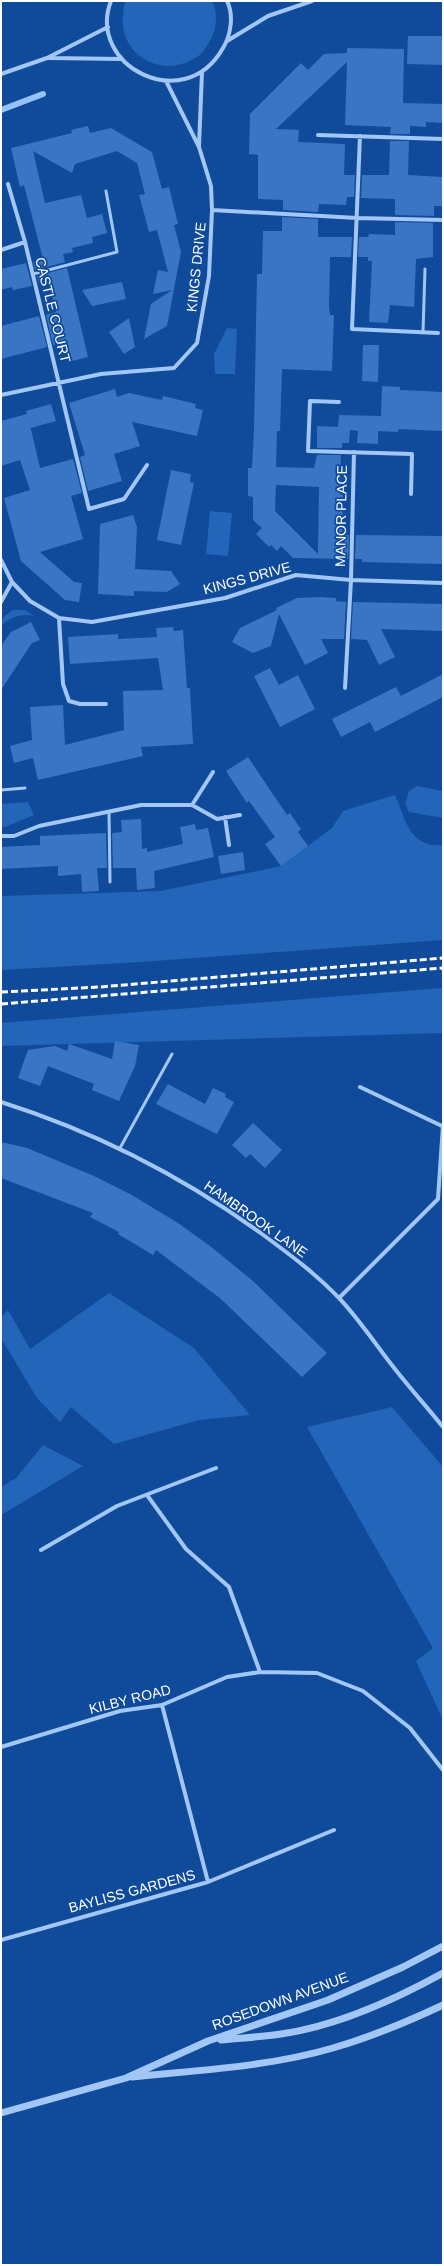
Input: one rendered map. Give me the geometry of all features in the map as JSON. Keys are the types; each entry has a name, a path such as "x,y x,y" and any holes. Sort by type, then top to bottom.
{"street":[{"path":"111,1 109,7 108,27 113,44 122,59 134,71 144,76 166,81 185,79 202,72 217,58 227,41 231,23 227,1"},
{"path":"227,41 268,16 312,1"},
{"path":"1,74 47,58 108,27"},
{"path":"47,58 122,59"},
{"name":"KINGS DRIVE","path":"199,147 202,72"},
{"name":"KINGS DRIVE","path":"1,395 101,374 174,368 198,343 209,276 212,210 211,186 199,147 166,81"},
{"path":"318,135 443,138"},
{"path":"360,136 352,329 438,333"},
{"name":"CASTLE COURT","path":"8,184 25,242 60,383"},
{"name":"KINGS DRIVE","path":"212,210 357,218 443,220"},
{"name":"CASTLE COURT","path":"1,250 25,242"},
{"path":"60,383 89,509 124,499 147,465"},
{"name":"MANOR PLACE","path":"339,402 310,401 308,451 412,454 411,494"},
{"name":"MANOR PLACE","path":"345,688 351,580 354,452"},
{"name":"KINGS DRIVE","path":"1,560 12,582 30,601 59,618 92,622 225,598 296,575 351,580 443,583"},
{"path":"1,602 12,582"},
{"path":"59,618 63,684 69,701 80,704 106,704"},
{"path":"192,805 213,772"},
{"path":"1,836 14,836 39,826 141,805 192,805 217,819 240,814"},
{"path":"226,817 229,845"},
{"path":"339,1298 440,1199 443,1126 360,1087"},
{"name":"HAMBROOK LANE","path":"1,1102 56,1121 154,1164 225,1208 308,1268 339,1298 443,1427"},
{"path":"41,1550 117,1506 216,1468"},
{"path":"147,1495 186,1549 229,1587 260,1672"},
{"name":"KILBY ROAD","path":"1,1747 120,1711 162,1705 227,1677 260,1672 317,1673 363,1691 410,1728 443,1770"},
{"name":"BAYLISS GARDENS","path":"1,1940 208,1882 162,1705"},
{"path":"208,1882 334,1830"},
{"name":"ROSEDOWN AVENUE","path":"1,2113 126,2078 208,2041 328,2000 402,1967 443,1946"},
{"path":"208,2041 282,2034 334,2021 386,2000 443,1973"},
{"name":"ROSEDOWN AVENUE","path":"126,2078 248,2065 331,2048 386,2031 443,2005"}],"lane":[{"path":"33,274 118,252 106,190"},
{"path":"423,332 425,269"},
{"path":"1,790 26,788"},
{"path":"108,812 110,882"},
{"path":"120,1148 172,1054"}],"shaded area":[{"path":"126,1 212,1 216,15 216,25 213,35 202,53 193,59 180,64 168,66 155,64 144,59 135,52 128,42 124,30 123,16"},
{"path":"227,328 237,329 235,374 215,374 214,354"},
{"path":"210,511 232,513 228,556 206,554"},
{"path":"12,610 25,610 34,616 16,616 1,626 3,618"},
{"path":"417,786 443,791 443,818 409,812 405,803 409,791"},
{"path":"395,795 406,823 416,837 423,842 432,845 443,845 443,940 140,962 1,970 1,896 161,891 281,866 332,828 343,811"},
{"path":"28,802 34,815 5,827 1,826 1,804"},
{"path":"443,988 443,1033 1,1046 1,1023"},
{"path":"109,1293 194,1348 250,1415 199,1420 114,1444 71,1407 60,1422 37,1398 1,1338 1,1318 8,1310 30,1349"},
{"path":"392,1407 443,1467 443,1720 416,1661 433,1648 307,1427"},
{"path":"43,1445 83,1466 1,1515 1,1487 16,1478"}],"building":[{"path":"408,36 443,36 443,65 407,64"},
{"path":"347,48 404,49 403,103 443,104 443,123 426,122 426,127 410,126 410,134 390,134 391,127 345,125 347,62 276,129 299,130 298,142 345,144 344,175 355,175 354,197 347,197 346,205 319,204 318,212 283,210 283,200 258,199 258,155 249,154 250,114 301,63 308,70 324,54 347,53"},
{"path":"88,126 90,133 111,128 152,152 162,189 169,187 178,224 174,225 181,252 167,326 144,339 151,304 172,290 153,294 158,270 168,272 157,230 149,232 139,195 145,194 137,163 117,151 75,164 72,173 33,151 45,203 81,195 87,218 102,214 107,233 92,237 93,243 72,248 73,252 63,254 65,262 35,270 33,262 43,259 24,185 20,187 11,148 72,133 71,130"},
{"path":"390,141 409,141 408,175 443,177 443,206 434,206 434,216 395,215 395,199 361,198 362,175 389,175"},
{"path":"282,217 318,219 318,237 352,237 351,257 330,257 329,307 330,315 334,315 332,371 282,369 280,431 277,431 276,467 314,468 317,455 341,455 340,494 343,495 342,535 349,535 348,559 293,558 281,546 277,551 271,545 269,547 256,534 262,528 253,520 253,497 248,496 248,468 252,468 254,430 257,274 262,274 263,231 282,231","holes":["276,485 319,487 318,554 275,511"]},
{"path":"395,222 433,223 433,257 416,259 414,307 390,305 388,323 369,322 372,261 368,261 368,257 358,257 359,237 368,237 369,234 395,235"},
{"path":"26,263 32,286 13,290 12,287 1,290 1,269"},
{"path":"67,268 88,357 68,362 64,342 53,345 46,315 56,312 49,281 39,284 37,276"},
{"path":"122,282 126,299 92,306 82,290"},
{"path":"39,316 47,347 1,359 1,326"},
{"path":"129,318 135,347 124,354 109,332"},
{"path":"363,345 379,345 378,382 362,381"},
{"path":"382,386 400,387 400,390 443,392 443,431 399,429 398,432 378,431 378,444 357,443 358,431 350,430 349,443 342,443 342,448 317,448 317,426 338,427 339,415 381,416"},
{"path":"115,389 117,397 129,393 162,400 163,396 196,404 195,408 203,410 197,436 132,422 140,446 114,454 122,481 88,491 80,457 85,455 69,403"},
{"path":"51,404 56,421 31,428 30,425 40,468 73,459 82,493 71,496 83,539 40,552 74,582 82,583 79,602 65,600 21,561 4,498 30,490 20,460 1,466 1,421 27,414 26,411"},
{"path":"171,470 191,474 190,482 194,483 181,545 157,540"},
{"path":"133,515 137,527 135,569 171,571 180,584 167,592 134,591 134,596 98,594 100,524"},
{"path":"356,535 443,536 443,564 362,562 362,559 355,559"},
{"path":"297,598 336,598 336,601 346,602 344,639 321,639 328,653 305,665 279,614 271,646 253,653 232,642 240,628 277,610 276,608"},
{"path":"353,602 443,604 443,631 381,629 395,657 379,665 367,640 351,639"},
{"path":"31,622 40,640 32,643 1,690 1,646 11,632"},
{"path":"173,627 174,631 183,630 187,688 190,688 193,744 141,747 143,756 38,780 33,758 14,763 10,746 32,740 30,707 63,705 65,745 124,730 123,691 163,690 158,658 70,664 68,637 118,634 118,639 157,637 156,628"},
{"path":"270,668 279,685 298,675 315,709 280,727 254,676"},
{"path":"443,674 443,697 375,732 370,722 341,737 332,719 396,687 401,696"},
{"path":"248,757 287,815 290,813 301,829 298,832 308,846 281,866 265,844 275,837 249,801 247,803 226,771"},
{"path":"141,819 142,849 147,848 147,852 183,844 180,827 195,824 196,830 208,828 214,857 154,871 155,888 137,890 136,868 113,868 112,833 122,832 121,820"},
{"path":"106,833 107,868 97,868 99,891 82,892 81,874 58,876 58,866 1,869 1,847 40,845 40,836"},
{"path":"243,852 245,870 221,874 218,856"},
{"path":"115,1041 139,1045 135,1066 119,1101 92,1090 94,1084 48,1066 40,1086 18,1078 28,1050 55,1046 67,1051 69,1044 112,1059"},
{"path":"168,1084 205,1104 213,1088 226,1094 225,1097 234,1102 217,1134 156,1104"},
{"path":"253,1123 282,1150 265,1168 250,1154 246,1158 232,1145"},
{"path":"1,1142 27,1148 94,1176 130,1194 178,1223 210,1246 253,1281 327,1353 302,1377 221,1299 156,1250 153,1255 118,1234 119,1232 90,1217 93,1213 1,1178"}],"waterway":[{"path":"1,110 43,94"}],"railway":[{"path":"1,992 100,987 443,958"},
{"path":"1,1004 443,968"}]}
